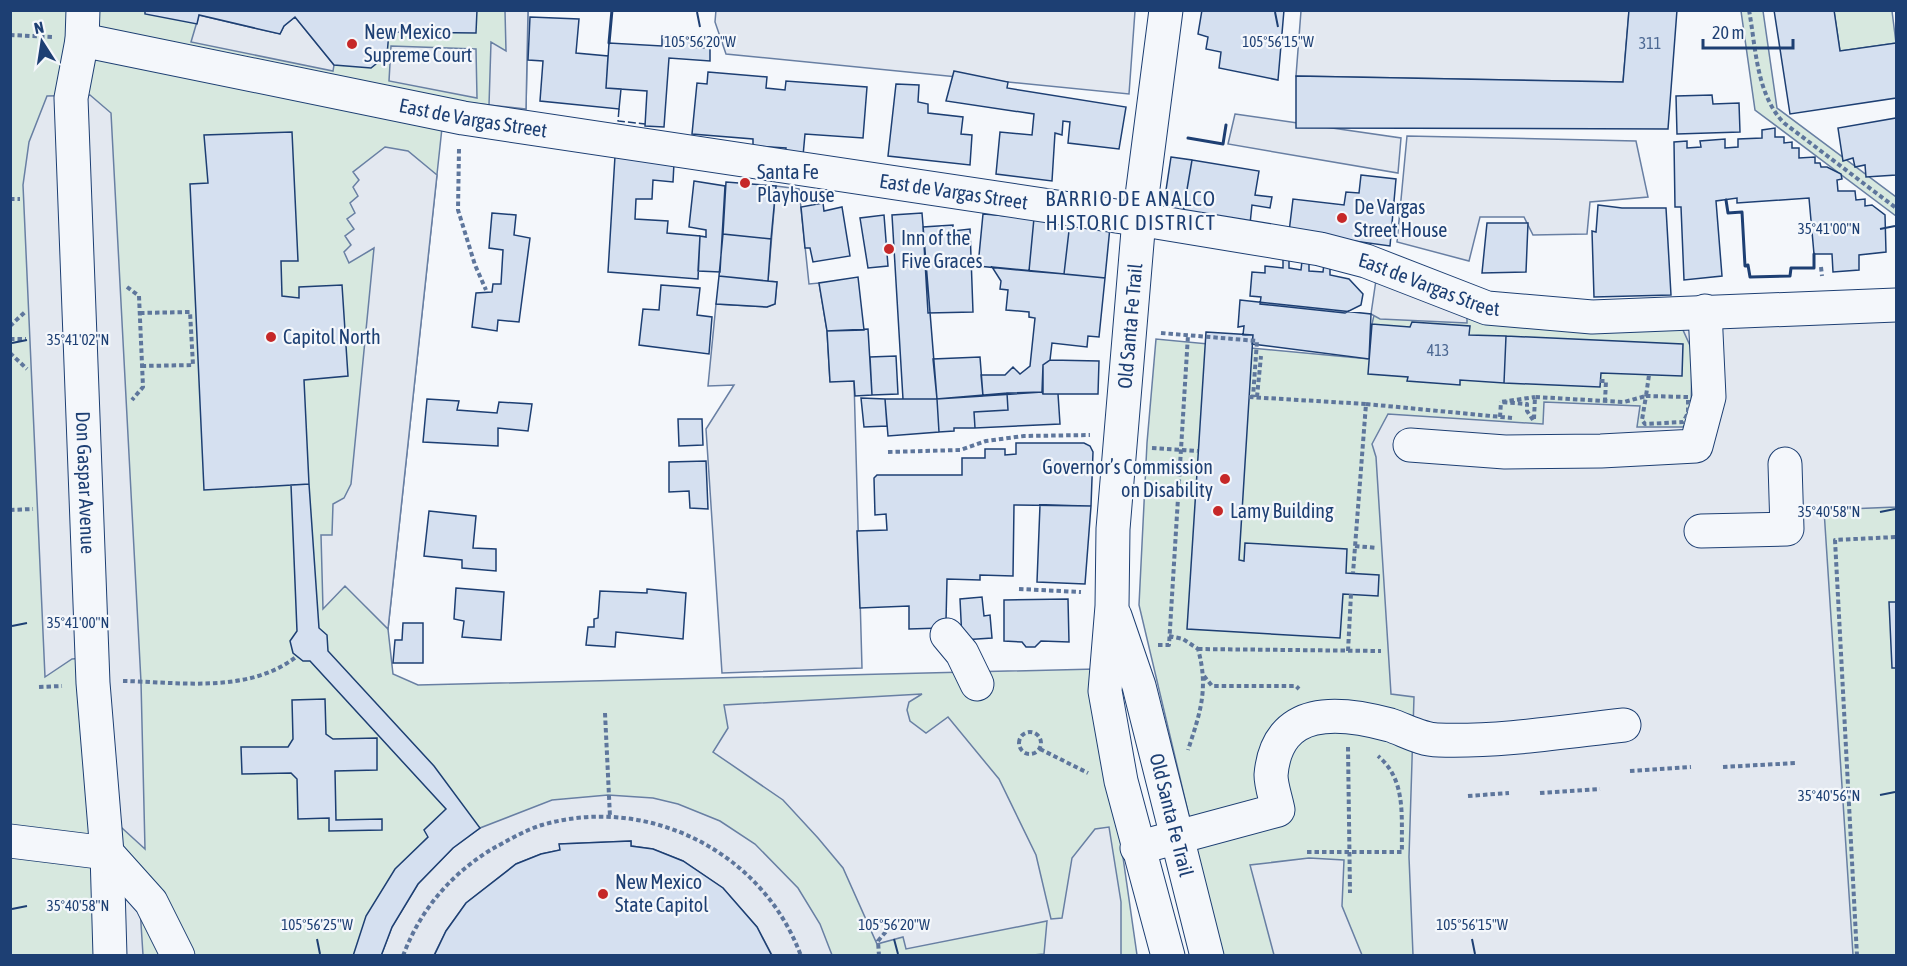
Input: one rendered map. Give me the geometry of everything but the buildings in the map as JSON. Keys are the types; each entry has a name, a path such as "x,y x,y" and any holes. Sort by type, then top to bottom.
{"street":[{"name":"Old Santa Fe Trail","path":"1166,10 1139,219 1113,529 1112,599 1105,691 1121,782 1168,956"},
{"name":"East de Vargas Street","path":"74,29 461,133 1139,219 1320,249 1366,261 1487,308 1540,314 1592,316 1896,305"},
{"name":"Don Gaspar Avenue","path":"74,29 71,98 93,683 107,853 110,956"},
{"path":"1410,445 1505,452 1601,451 1696,446 1709,397 1705,311"},
{"path":"1701,531 1787,529 1785,464"},
{"name":"Old Santa Fe Trail","path":"1112,599 1139,686 1207,956"},
{"path":"946,635 962,653 976,684"},
{"path":"1137,848 1278,810 1271,777 1278,746 1287,731 1299,722 1314,718 1348,717 1370,720 1435,740 1526,737 1624,725"},
{"path":"10,841 107,853 151,902 178,956"}],"path":[{"path":"1749,10 1762,84 1773,111 1784,123 1896,208"},
{"path":"10,35 74,29"},
{"path":"461,133 458,210 475,265 486,290"},
{"path":"10,199 20,199"},
{"path":"127,286 139,296 140,313 143,387 132,400"},
{"path":"10,326 25,312"},
{"path":"140,313 190,312 193,365 142,366"},
{"path":"1164,333 1257,341 1253,397"},
{"path":"1162,645 1169,645 1188,335"},
{"path":"10,339 26,339"},
{"path":"10,353 27,369"},
{"path":"1253,397 1261,356"},
{"path":"1501,402 1535,397 1624,402 1646,396 1688,396 1688,413 1683,422 1645,424 1642,420 1646,396 1649,375"},
{"path":"1600,381 1606,381 1605,401"},
{"path":"1253,397 1366,404 1534,420"},
{"path":"1534,420 1535,397"},
{"path":"1500,417 1501,402"},
{"path":"1501,402 1527,404 1527,411 1534,420"},
{"path":"1353,573 1366,404"},
{"path":"888,452 960,450 986,441 1024,436 1079,434 1121,439"},
{"path":"1154,448 1198,451"},
{"path":"10,510 33,509"},
{"path":"1857,956 1835,540 1896,537"},
{"path":"1355,546 1377,548"},
{"path":"1019,589 1112,599"},
{"path":"1348,651 1351,594"},
{"path":"1169,636 1183,639 1198,649 1381,651"},
{"path":"1187,754 1205,694 1198,649"},
{"path":"141,682 213,684 242,681 288,663 296,657"},
{"path":"1204,676 1212,686 1296,686 1304,694"},
{"path":"39,687 71,685"},
{"path":"606,713 610,817"},
{"path":"1027,732 1038,734 1041,741 1040,749 1034,753 1024,752 1019,743 1021,736 1027,732"},
{"path":"1348,740 1350,893"},
{"path":"1040,749 1090,774"},
{"path":"1308,852 1402,852 1400,789 1394,774 1376,755"},
{"path":"1722,767 1796,763"},
{"path":"1629,771 1691,767"},
{"path":"1540,793 1600,789"},
{"path":"1468,796 1509,793"},
{"path":"403,956 423,915 440,892 468,864 539,826 568,819 610,817 661,824 717,850 748,874 768,896 786,922 801,956"},
{"path":"879,956 878,941 894,922"}],"shaded area":[{"path":"716,10 1135,11 1129,94 726,54 715,22"},
{"path":"10,11 528,11 526,109 445,100 388,629 393,674 418,685 1096,669 1137,955 11,955"},
{"path":"505,11 528,11 526,109 489,105 491,42 506,51"},
{"path":"1301,11 1629,11 1623,82 1296,76"},
{"path":"1741,11 1763,11 1777,108 1896,197 1896,216 1755,110"},
{"path":"1834,11 1892,11 1896,43 1840,51"},
{"path":"199,15 280,34 284,26 295,17 334,65 333,71 191,42"},
{"path":"391,46 476,49 477,98 389,81"},
{"path":"90,95 111,113 141,682 145,849 111,818 106,656 72,659 45,677 23,185 29,142 47,96"},
{"path":"1235,114 1401,138 1398,173 1228,144"},
{"path":"1407,136 1636,141 1648,197 1590,202 1587,234 1533,235 1524,217 1480,217 1469,261 1397,242"},
{"path":"385,147 408,151 437,175 388,629 345,586 323,609 321,535 332,535 333,504 344,498 351,484 374,248 349,263 344,252 351,245 345,236 354,229 347,219 355,213 350,203 358,196 353,187 359,180 353,172"},
{"path":"776,186 799,189 809,284 819,283 827,331 830,381 854,381 862,668 722,673 706,429 734,385 708,386 716,304 767,307 775,304 777,282 768,281"},
{"path":"1376,280 1467,312 1467,323 1380,319 1371,314"},
{"path":"1379,293 1896,324 1896,955 1222,955 1139,605 1147,443 1156,339 1369,359 1372,324"},
{"path":"1896,309 1896,507 1824,510 1853,955 1413,955 1409,857 1414,697 1391,694 1376,457 1372,444 1388,414 1543,424 1544,402 1640,406 1637,427 1683,427 1691,417 1692,350 1683,330 1683,320"},
{"path":"922,694 909,702 907,710 910,721 926,733 948,717 999,779 1036,855 1051,919 1062,918 1072,858 1095,829 1109,827 1121,902 1121,955 1033,955 1044,954 1047,921 906,949 903,937 877,944 843,868 818,838 783,800 713,752 728,728 724,705"},
{"path":"608,795 653,798 678,804 720,821 755,844 798,888 820,924 832,955 772,955 757,927 723,888 683,861 653,849 631,846 631,841 560,844 560,850 541,854 516,864 466,903 446,931 434,955 381,956 392,927 418,884 453,848 480,828 552,800"},
{"path":"1309,858 1344,860 1342,906 1362,955 1274,955 1250,865"},
{"path":"120,893 140,908 143,955 123,955"}],"fence":[{"path":"619,109 618,121 645,124"}],"wall":[{"path":"609,43 612,10"},
{"path":"1188,138 1223,144 1226,125"},
{"path":"1726,200 1728,213 1742,212 1745,266 1748,265 1750,277 1790,276 1791,268 1814,268 1814,254"}],"place":[{"name":"New Mexico Supreme Court","path":"352,44"},
{"name":"Santa Fe Playhouse","path":"745,183"},
{"name":"De Vargas Street House","path":"1342,218"},
{"name":"Inn of the Five Graces","path":"889,249"},
{"name":"Capitol North","path":"271,337"},
{"name":"Governor’s Commission on Disability","path":"1225,479"},
{"name":"Lamy Building","path":"1218,511"},
{"name":"New Mexico State Capitol","path":"603,894"}],"district":[{"name":"BARRIO DE ANALCO HISTORIC DISTRICT","path":"1131,211"}]}
